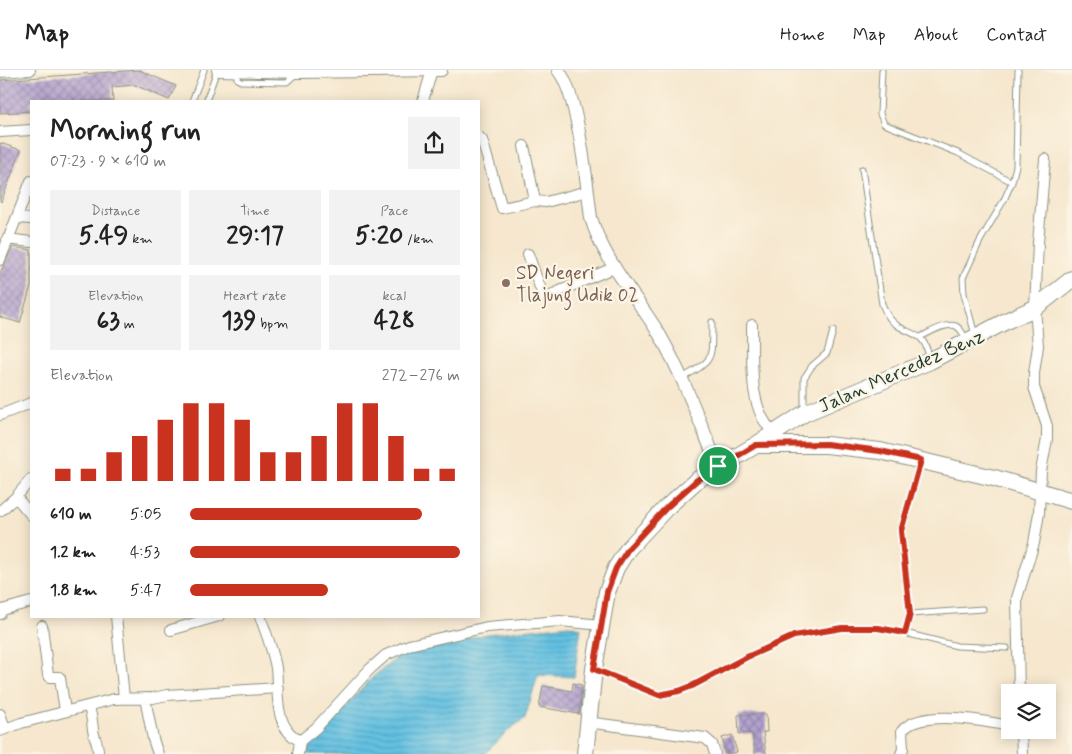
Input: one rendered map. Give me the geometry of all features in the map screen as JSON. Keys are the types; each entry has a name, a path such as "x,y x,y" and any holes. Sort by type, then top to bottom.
{"main road":[{"name":"Jalan Mercedez Benz","path":"585,754 594,669 607,592 616,568 628,549 666,508 697,480 805,413 930,361 1035,308 1072,279"},
{"path":"756,445 826,444 880,451 994,478 1072,501"}],"street":[{"path":"0,72 30,70"},
{"path":"218,70 298,72 441,70"},
{"path":"423,100 432,70"},
{"path":"558,70 563,75 570,94 588,191 591,218 595,231 615,267 660,336 682,378 718,466"},
{"path":"0,132 30,130"},
{"path":"480,138 502,208 535,201 546,202 588,191"},
{"path":"524,146 535,201"},
{"path":"1019,684 1017,598 1034,542 1041,493 1041,470 1047,439 1047,426 1034,386 1038,346 1035,308 1038,243 1046,160"},
{"path":"0,260 30,184"},
{"path":"17,218 30,219"},
{"path":"7,239 30,242"},
{"path":"528,254 544,298 615,267"},
{"path":"752,325 755,398 762,419 773,432"},
{"path":"0,415 30,403"},
{"path":"0,511 16,497 30,480"},
{"path":"16,497 30,514"},
{"path":"0,614 2,610 30,602"},
{"path":"116,618 124,698"},
{"path":"171,630 211,618"},
{"path":"261,618 272,652 278,688 278,704 284,724 293,737 300,741"},
{"path":"298,754 300,741 316,728 370,669 386,655 409,645 487,627 560,620 602,625"},
{"path":"42,626 48,674 49,676 60,678 65,711"},
{"path":"0,714 2,730 35,718 114,699 278,688"},
{"path":"145,698 158,754"},
{"path":"88,706 92,716 98,754"},
{"path":"901,754 903,749 902,731 905,727 923,719 964,719 1001,725"},
{"path":"587,722 705,738 712,744 715,754"},
{"path":"1021,739 1022,754"}],"lane":[{"path":"192,100 204,70"},
{"path":"206,100 218,70"},
{"path":"882,70 880,114 884,124 958,153 1012,182"},
{"path":"972,339 963,278 980,241 1007,195 1012,182 1016,166 1018,70"},
{"path":"862,169 882,304 885,311 896,324 920,337 927,348 930,361"},
{"path":"682,378 702,367 709,360 711,354 712,322"},
{"path":"920,337 940,328 953,326 972,339"},
{"path":"805,413 804,378 812,366 827,353 833,331"},
{"path":"905,633 910,614 901,531 921,460"},
{"path":"910,614 983,609"},
{"path":"594,669 659,695 692,686 747,657 794,636 842,628 878,628 957,646 1007,648"}],"water":[{"path":"569,625 581,628 574,677 538,675 525,718 509,730 485,754 307,754 311,744 374,676 398,657 487,634"}],"building":[{"path":"139,70 176,86 169,100 135,85 112,87 113,100 30,100 30,111 0,113 0,80"},
{"path":"0,143 21,150 1,202 0,201"},
{"path":"13,247 30,250 30,289 20,323 0,317 0,273"},
{"path":"573,683 582,685 579,714 539,707 543,686 572,691"},
{"path":"766,714 767,732 763,732 766,754 755,754 752,733 739,734 738,715"},
{"path":"732,735 737,752 727,754 722,738"}],"place":[{"name":"SD Negeri Tlajung Udik 02","path":"506,283"}],"route":[{"path":"826,444 880,451 921,460 901,531 910,614 905,633 878,628 842,628 794,636 747,657 692,686 659,695 637,688 594,669 607,592 616,568 628,549 666,508 697,480 718,466 756,445 826,444"}]}
